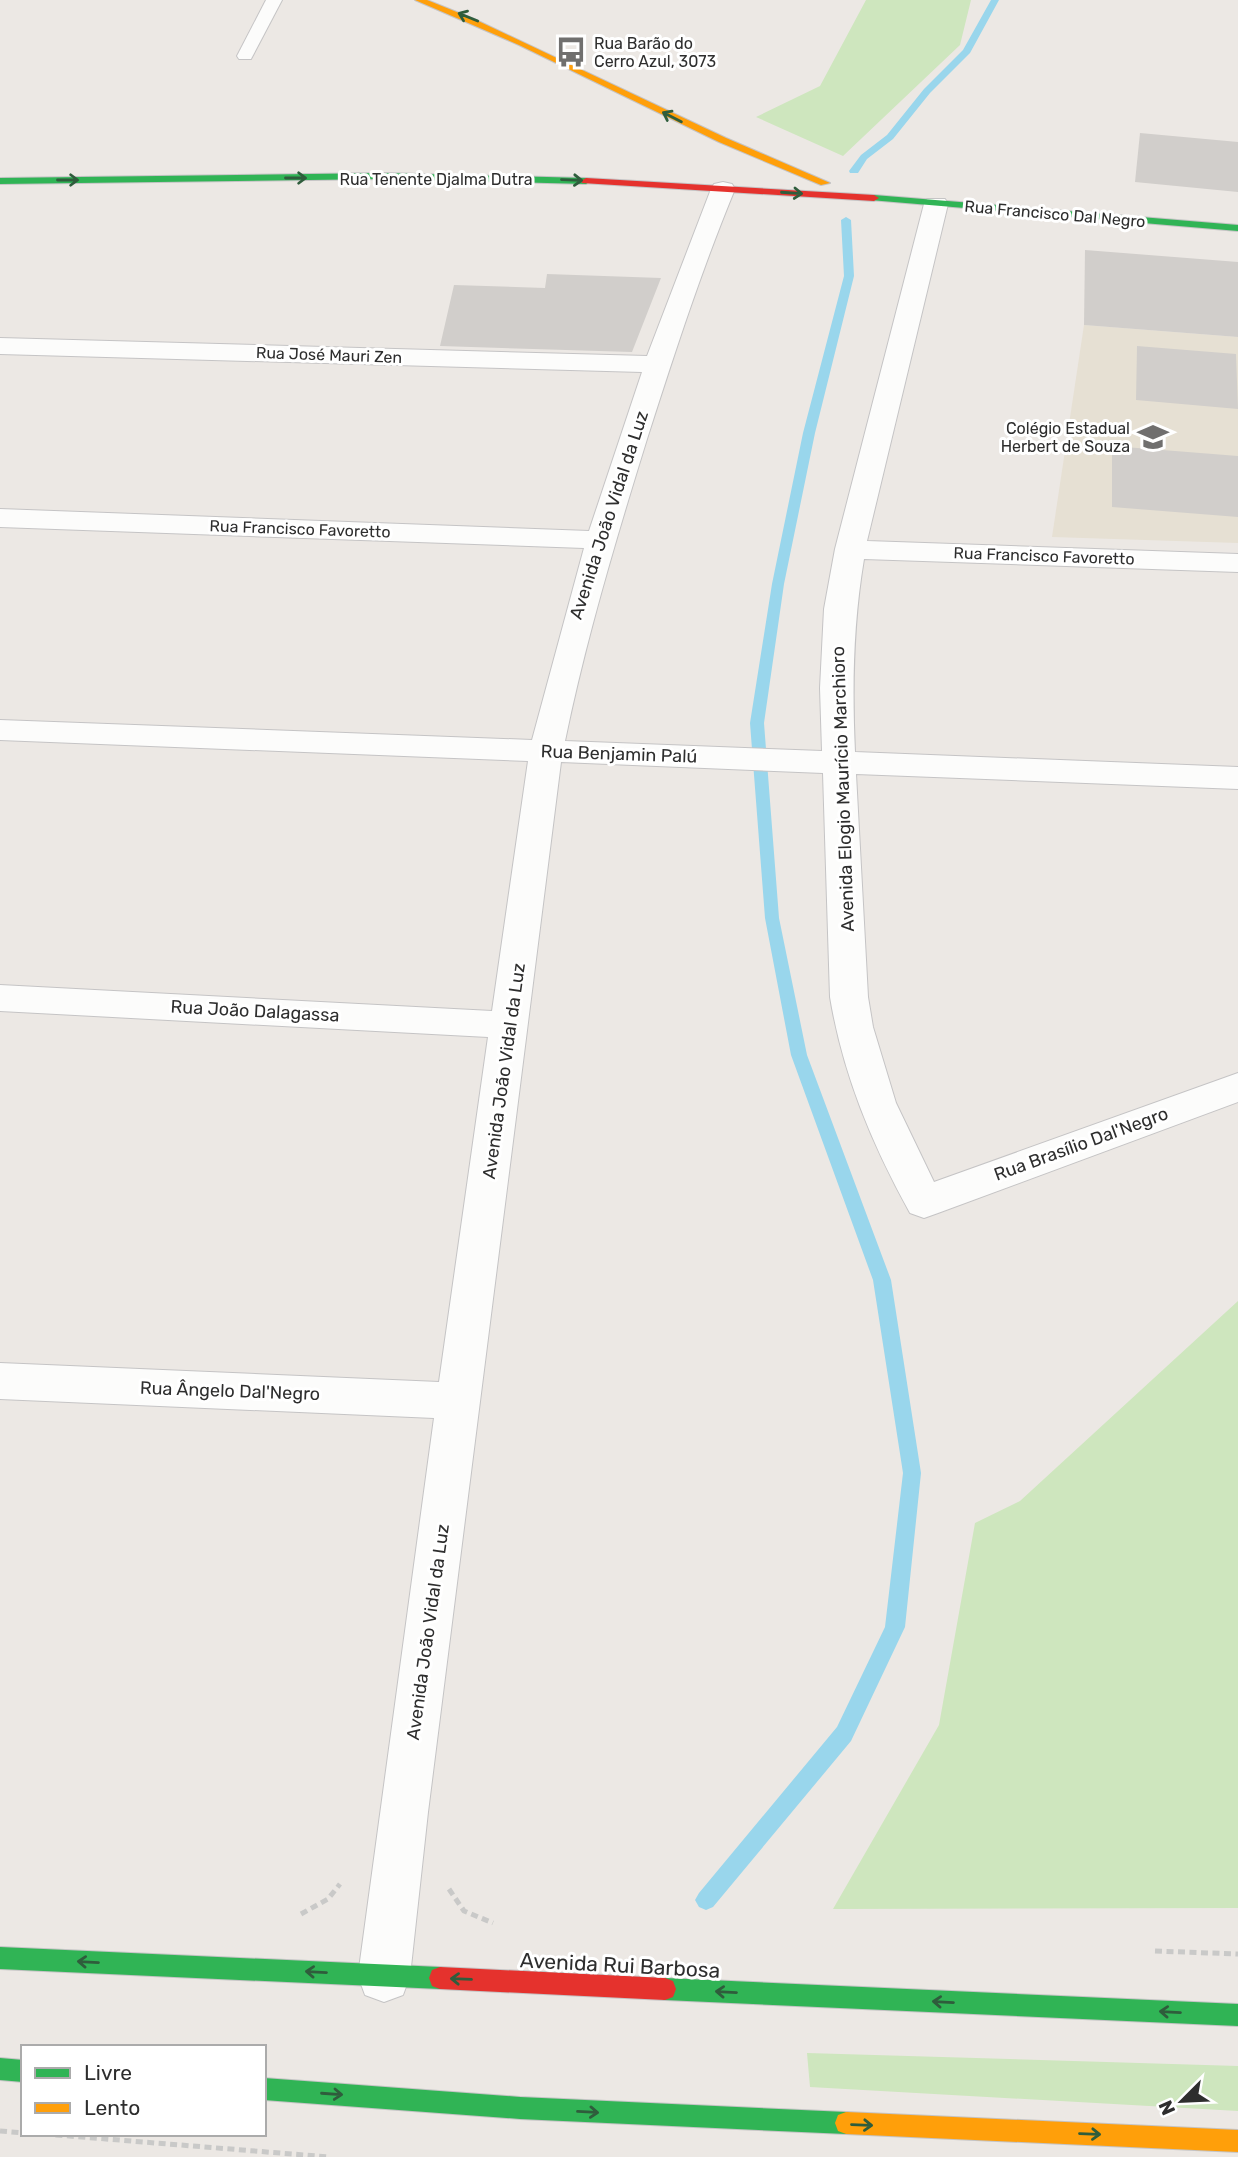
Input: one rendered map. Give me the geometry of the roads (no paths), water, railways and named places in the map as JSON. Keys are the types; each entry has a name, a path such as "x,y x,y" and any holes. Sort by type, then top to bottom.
{"main road":[{"path":"419,0 530,45 733,148 872,199"},
{"path":"733,148 735,175"},
{"name":"Rua Tenente Djalma Dutra","path":"0,181 735,175 872,199"},
{"name":"Rua Francisco Dal Negro","path":"872,199 1238,228"},
{"name":"Avenida Rui Barbosa","path":"0,1958 1238,2015"},
{"path":"0,2069 21,2071"},
{"path":"266,2089 520,2108 1238,2141"}],"street":[{"name":"Avenida João Vidal da Luz","path":"384,1976 402,1812 460,1401 546,751 562,671 600,540 658,364 735,175"},
{"name":"Avenida Elogio Maurício Marchioro","path":"924,1202 869,1089 856,1046 849,997 836,654 850,549 936,204"},
{"name":"Rua José Mauri Zen","path":"0,346 658,364"},
{"name":"Rua Francisco Favoretto","path":"0,518 600,540"},
{"name":"Rua Francisco Favoretto","path":"850,549 1238,563"},
{"name":"Rua Benjamin Palú","path":"0,730 1238,778"},
{"name":"Rua João Dalagassa","path":"0,998 510,1025"},
{"name":"Rua Brasílio Dal'Negro","path":"924,1202 1238,1087"},
{"name":"Rua Ângelo Dal'Negro","path":"0,1381 460,1401"}],"lane":[{"path":"245,56 275,0"}],"waterway":[{"path":"854,171 864,157 890,137 927,91 967,51 995,0"},
{"path":"706,1900 844,1734 895,1627 912,1473 882,1280 799,1055 772,918 757,723 778,584 809,433 849,276 846,220"}],"place":[{"name":"Rua Barão do Cerro Azul, 3073","path":"571,52"},
{"name":"Colégio Estadual Herbert de Souza","path":"1153,437"}]}
